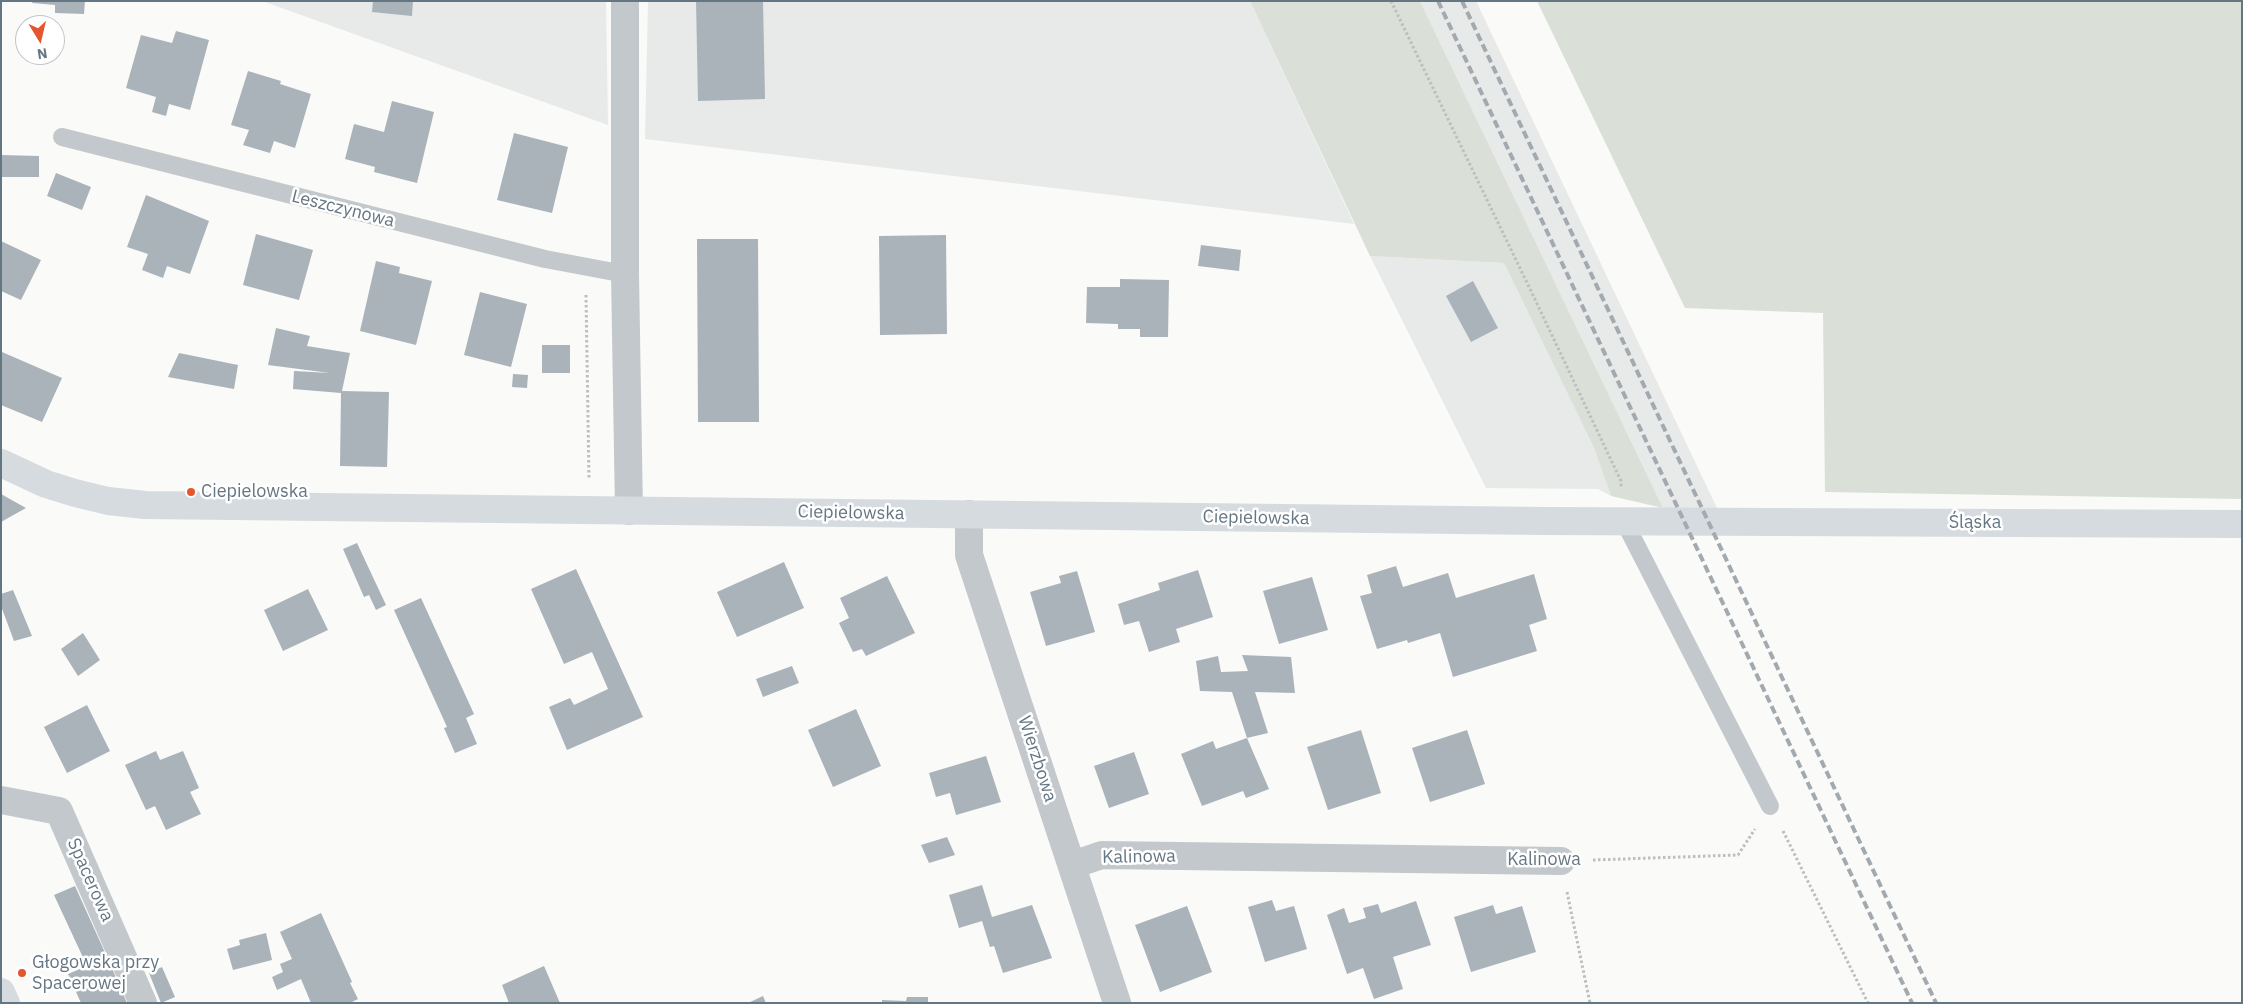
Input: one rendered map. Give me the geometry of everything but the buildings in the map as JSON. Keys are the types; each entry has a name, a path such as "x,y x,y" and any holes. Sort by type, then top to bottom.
{"street":[{"path":"625,1 625,274 629,511"},
{"name":"Ciepielowska","path":"1,463 46,484 75,493 108,502 145,505 1708,522"},
{"name":"Wierzbowa","path":"969,514 969,555 1117,1003"},
{"name":"Śląska","path":"1708,522 2242,524"},
{"name":"Spacerowa","path":"1,800 59,810 144,1003"},
{"name":"Kalinowa","path":"1072,865 1102,855 1561,861"},
{"path":"1,992 6,1003"}],"lane":[{"name":"Leszczynowa","path":"62,137 535,257 625,274"},
{"path":"1624,521 1770,806"}],"path":[{"path":"1391,1 1456,132 1621,481 1624,521"},
{"path":"1770,806 1868,1003"},
{"name":"Kalinowa","path":"1561,861 1738,855 1770,806"},
{"path":"1561,861 1590,1003"}],"shaded area":[{"path":"262,1 606,1 608,125"},
{"path":"648,1 1250,1 1354,224 645,139"},
{"path":"1250,1 1420,1 1663,508 1611,496 1594,448 1504,263 1370,256"},
{"path":"1420,1 1476,1 1717,508 1663,508"},
{"path":"1537,1 2242,1 2242,499 1825,492 1823,313 1685,308"},
{"path":"1370,256 1504,263 1594,448 1611,496 1598,489 1486,488"}],"railway":[{"path":"1438,1 1912,1003"},
{"path":"1462,1 1936,1003"}],"place":[{"name":"Ciepielowska","path":"191,492"},
{"name":"Głogowska przy Spacerowej","path":"22,973"}]}
